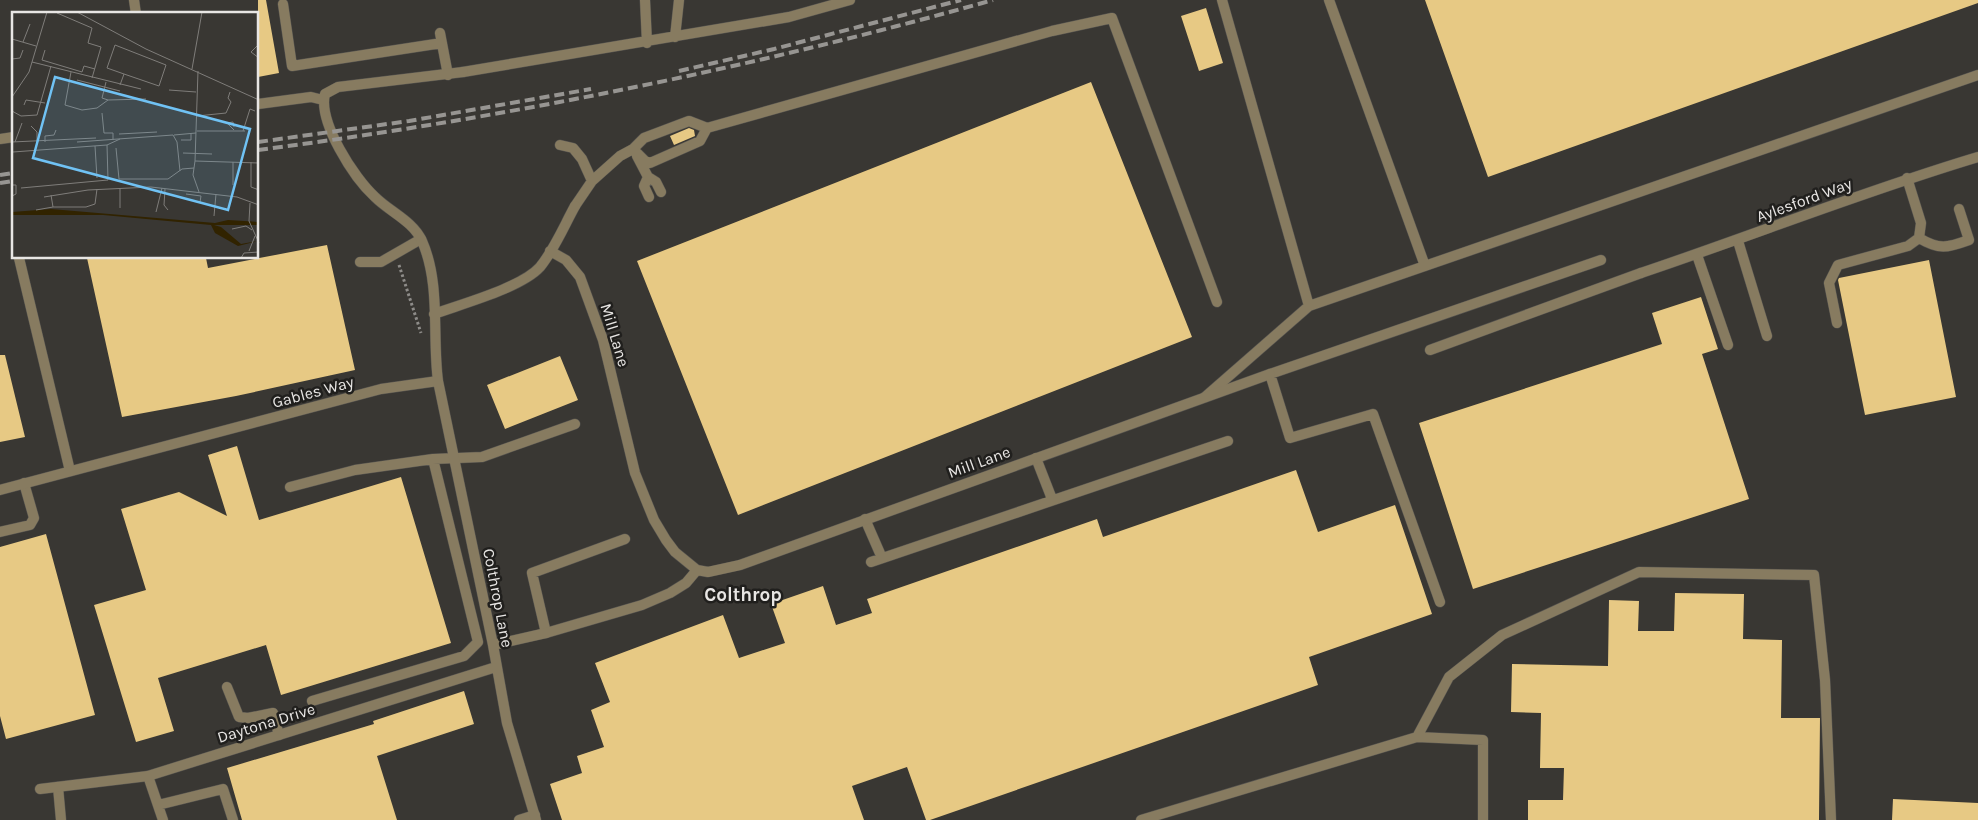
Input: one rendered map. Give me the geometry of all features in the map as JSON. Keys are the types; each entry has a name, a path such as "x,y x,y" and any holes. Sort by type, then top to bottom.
{"street":[{"path":"645,0 647,43"},
{"path":"675,37 679,0"},
{"path":"438,381 430,265 421,239 407,222 381,203 364,185 328,123 323,100 325,94 338,87 448,75 647,43 789,17 850,0"},
{"path":"1222,0 1309,306"},
{"path":"1329,0 1425,266"},
{"path":"282,4 292,66 441,38 448,75"},
{"path":"434,314 497,291 523,279 539,268 575,206 592,181 644,138 690,121 707,128 1052,32 1112,18 1216,302"},
{"path":"1203,399 1309,306 1978,75"},
{"path":"259,104 311,97 323,100"},
{"path":"633,149 645,161 650,163 700,142 707,128"},
{"path":"560,146 573,148 582,159 592,181"},
{"path":"633,149 648,177 656,182 661,192"},
{"name":"Aylesford Way","path":"1430,350 1641,273 1738,241 1907,178 1978,157"},
{"path":"648,177 644,186 649,197"},
{"path":"1907,178 1921,223 1920,238"},
{"path":"1920,238 1934,247 1951,246 1969,240 1959,209"},
{"path":"1836,323 1829,283 1838,265 1908,246 1920,238"},
{"path":"360,262 381,262 421,239"},
{"path":"1738,241 1767,336"},
{"name":"Mill Lane","path":"550,251 566,260 580,277 603,340 635,473 654,520 675,552 697,570 708,572 740,564 1270,374 1601,260"},
{"path":"1697,254 1728,345"},
{"path":"19,259 70,472"},
{"path":"1270,374 1290,438 1373,414 1440,602"},
{"name":"Gables Way","path":"0,490 381,389 438,381"},
{"name":"Colthrop Lane","path":"438,381 515,753 535,818"},
{"path":"290,487 355,470 433,459 482,457 575,424"},
{"path":"871,562 1228,440"},
{"path":"1036,458 1052,499"},
{"path":"312,701 464,656 478,642 433,459"},
{"path":"0,532 30,525 33,522 34,518 24,484"},
{"path":"865,519 882,558"},
{"path":"546,633 532,573 625,539"},
{"path":"493,645 546,633 642,605 670,593 686,583 697,570"},
{"path":"1417,737 1449,677 1502,635 1639,572 1814,575 1824,680 1831,820"},
{"name":"Daytona Drive","path":"40,789 148,776 496,667"},
{"path":"228,687 239,717 248,718 273,713 279,735"},
{"path":"1141,820 1417,737 1483,740 1483,820"},
{"path":"148,776 164,820"},
{"path":"58,787 61,820"},
{"path":"158,805 223,789 233,820"},
{"path":"519,820 535,818"}],"path":[{"path":"396,255 417,314 422,339"}],"building":[{"path":"258,0 266,0 279,73 259,77 259,12"},
{"path":"1425,0 1978,0 1978,3 1488,177"},
{"path":"1206,8 1223,63 1199,71 1181,16"},
{"path":"1091,82 1192,337 738,515 637,261"},
{"path":"689,128 694,130 695,136 674,145 670,136"},
{"path":"327,245 355,370 236,396 122,417 87,259 206,259 208,268"},
{"path":"1929,260 1956,397 1865,415 1838,280 1839,278"},
{"path":"1701,297 1718,349 1702,354 1749,499 1473,589 1419,423 1662,344 1652,313"},
{"path":"0,355 5,355 25,437 0,442"},
{"path":"560,356 578,400 505,429 487,385"},
{"path":"237,446 259,520 401,477 451,643 281,695 266,645 158,678 174,731 136,742 94,605 146,590 121,509 179,492 227,516 208,455"},
{"path":"1296,470 1318,532 1395,505 1432,614 1309,657 1318,685 930,820 926,820 907,767 852,786 864,820 562,820 550,784 582,773 577,756 604,747 591,710 610,702 595,663 723,615 739,658 785,643 771,604 823,586 836,625 872,613 867,599 1097,519 1103,537"},
{"path":"46,534 95,715 6,739 0,716 0,547"},
{"path":"1675,593 1744,594 1743,639 1782,640 1781,718 1820,718 1819,820 1528,820 1528,800 1563,800 1564,768 1540,768 1541,713 1511,712 1512,664 1608,666 1609,600 1639,601 1638,631 1674,631"},
{"path":"464,691 474,724 377,756 397,820 242,820 227,768 374,724 373,721"},
{"path":"1893,799 1978,803 1978,820 1892,820"}],"railway":[{"path":"679,71 774,49 961,0"},
{"path":"259,150 444,123 628,89 811,48 993,0"},
{"path":"259,142 409,121 591,89"},
{"path":"0,175 12,173"},
{"path":"0,183 12,181"}],"district":[{"name":"Colthrop","path":"743,595"}]}
